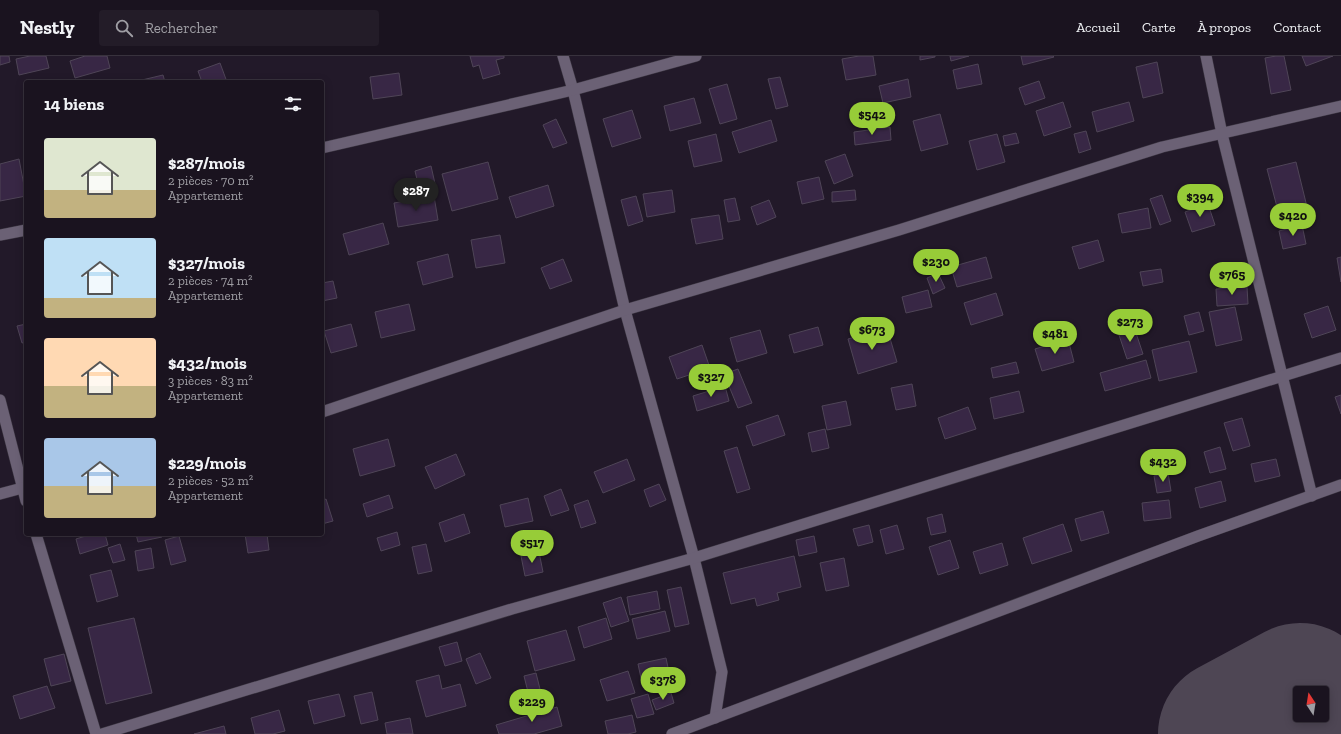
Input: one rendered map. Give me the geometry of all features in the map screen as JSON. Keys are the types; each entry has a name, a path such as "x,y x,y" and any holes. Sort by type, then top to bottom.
{"street":[{"path":"563,56 573,90 625,310 694,558 722,672 715,718"},
{"path":"324,148 573,90 696,56"},
{"path":"1206,56 1222,134 1312,496"},
{"path":"324,411 625,310 899,230 1162,147 1341,106"},
{"path":"0,235 24,230"},
{"path":"102,734 512,609 694,558 1341,358"},
{"path":"0,400 24,487 0,494"},
{"path":"672,734 1198,536 1341,485"},
{"path":"37,536 96,734"}],"building":[{"path":"0,56 9,56 10,62 0,65"},
{"path":"30,56 46,56 49,68 19,75 16,59"},
{"path":"85,56 107,56 110,68 75,78 70,61"},
{"path":"470,56 504,56 504,58 496,60 500,74 483,79 479,65 473,67"},
{"path":"859,56 873,56 876,75 846,80 842,59"},
{"path":"920,56 935,56 935,57 920,60"},
{"path":"950,56 969,56 951,61"},
{"path":"1021,56 1053,56 1054,57 1023,65"},
{"path":"1284,56 1291,90 1271,94 1265,58"},
{"path":"1302,56 1333,56 1306,66"},
{"path":"1157,62 1163,93 1143,98 1136,67"},
{"path":"220,63 226,80 201,80 198,71"},
{"path":"978,64 982,84 957,89 953,70"},
{"path":"399,73 402,95 373,99 370,77"},
{"path":"163,75 164,80 142,80"},
{"path":"780,77 788,106 776,109 768,79"},
{"path":"908,79 911,97 883,103 879,86"},
{"path":"1039,81 1045,98 1025,105 1019,88"},
{"path":"727,84 737,119 720,124 709,89"},
{"path":"694,98 701,123 670,131 664,106"},
{"path":"1063,102 1071,127 1044,136 1036,111"},
{"path":"1129,102 1134,121 1097,132 1092,112"},
{"path":"632,110 641,138 612,147 603,119"},
{"path":"940,114 948,144 921,151 913,121"},
{"path":"556,119 567,143 553,148 543,125"},
{"path":"771,120 777,141 739,153 732,132"},
{"path":"890,127 891,140 855,145 854,132"},
{"path":"1086,131 1091,149 1079,153 1074,134"},
{"path":"1016,133 1019,143 1005,146 1003,136"},
{"path":"716,134 722,161 694,167 688,141"},
{"path":"997,134 1005,162 977,170 969,141"},
{"path":"845,154 853,176 834,184 825,161"},
{"path":"19,159 24,185 24,196 0,201 0,164"},
{"path":"488,162 498,199 452,211 442,174"},
{"path":"1296,162 1308,211 1293,214 1291,204 1277,207 1267,169"},
{"path":"431,166 436,188 420,192 415,171"},
{"path":"819,177 824,199 802,204 797,182"},
{"path":"548,185 554,206 516,218 509,197"},
{"path":"672,190 675,212 647,217 643,194"},
{"path":"855,190 856,200 832,202 832,192"},
{"path":"1162,195 1171,221 1160,225 1150,199"},
{"path":"434,196 438,220 398,227 394,203"},
{"path":"636,196 643,221 628,226 621,200"},
{"path":"735,198 740,220 728,222 724,200"},
{"path":"769,200 776,217 757,225 751,207"},
{"path":"1208,204 1215,225 1192,232 1185,212"},
{"path":"1148,208 1151,228 1122,233 1118,214"},
{"path":"719,215 723,239 696,244 691,219"},
{"path":"383,223 389,244 349,255 343,234"},
{"path":"1302,225 1306,244 1283,249 1279,231"},
{"path":"500,235 505,263 476,268 471,240"},
{"path":"1098,240 1104,261 1079,269 1072,247"},
{"path":"448,254 453,277 423,285 417,262"},
{"path":"986,257 992,278 957,287 951,267"},
{"path":"1341,257 1341,282 1337,258"},
{"path":"563,259 572,281 550,289 541,268"},
{"path":"1161,269 1163,282 1143,286 1140,272"},
{"path":"938,273 945,288 933,294 927,278"},
{"path":"333,281 337,298 324,301 324,283"},
{"path":"1247,287 1248,304 1217,306 1216,289"},
{"path":"928,290 932,307 906,313 902,297"},
{"path":"996,293 1003,315 971,325 964,303"},
{"path":"409,304 415,330 381,338 375,312"},
{"path":"1328,306 1336,330 1312,338 1304,314"},
{"path":"1235,307 1242,340 1216,346 1209,312"},
{"path":"1199,312 1204,331 1189,335 1184,316"},
{"path":"24,324 24,342 22,343 17,326"},
{"path":"351,324 357,346 331,353 324,331"},
{"path":"818,327 823,345 794,353 789,335"},
{"path":"1134,327 1143,354 1127,359 1118,332"},
{"path":"887,328 897,362 858,374 848,339"},
{"path":"760,330 767,353 737,362 730,338"},
{"path":"1068,339 1074,362 1042,371 1035,349"},
{"path":"1189,341 1197,372 1159,381 1152,350"},
{"path":"702,345 710,368 677,379 669,357"},
{"path":"1146,360 1151,378 1105,391 1100,373"},
{"path":"1016,362 1019,373 993,378 991,368"},
{"path":"738,369 752,403 738,408 724,374"},
{"path":"912,384 916,406 896,410 891,388"},
{"path":"725,386 729,401 697,411 693,396"},
{"path":"1019,391 1024,412 994,419 990,398"},
{"path":"1341,395 1341,414 1335,397"},
{"path":"846,401 851,425 827,430 822,406"},
{"path":"968,407 976,429 945,439 938,418"},
{"path":"778,415 785,435 753,446 746,426"},
{"path":"1242,418 1250,446 1233,451 1224,423"},
{"path":"825,429 829,448 812,452 808,433"},
{"path":"388,439 395,466 360,476 353,449"},
{"path":"737,447 750,489 737,493 724,451"},
{"path":"1220,447 1226,469 1210,473 1204,452"},
{"path":"456,454 465,475 435,489 425,467"},
{"path":"627,459 635,480 603,493 594,472"},
{"path":"1276,459 1280,476 1255,482 1251,464"},
{"path":"1168,473 1171,491 1157,493 1154,476"},
{"path":"1221,481 1226,501 1200,508 1195,488"},
{"path":"659,484 666,500 650,507 644,490"},
{"path":"561,489 569,510 551,516 544,496"},
{"path":"389,495 393,508 367,517 363,504"},
{"path":"528,498 533,521 505,527 500,505"},
{"path":"326,499 333,521 324,523 324,500"},
{"path":"588,500 596,523 581,528 574,505"},
{"path":"1169,500 1171,518 1144,521 1142,503"},
{"path":"1103,511 1109,533 1081,541 1075,519"},
{"path":"464,514 470,533 445,542 439,523"},
{"path":"942,514 946,532 931,535 927,518"},
{"path":"1063,524 1072,551 1032,564 1023,538"},
{"path":"869,525 873,542 858,546 853,529"},
{"path":"897,525 904,549 886,554 880,530"},
{"path":"397,532 400,545 381,551 377,538"},
{"path":"86,536 106,536 108,545 80,554 76,539"},
{"path":"136,536 162,536 162,537 138,542"},
{"path":"179,536 186,561 171,565 165,540"},
{"path":"245,536 267,536 269,550 248,553"},
{"path":"814,536 817,552 799,556 796,540"},
{"path":"950,540 959,568 938,575 929,547"},
{"path":"1002,543 1008,565 980,574 973,552"},
{"path":"120,544 125,560 113,563 108,548"},
{"path":"426,544 432,571 418,574 412,547"},
{"path":"151,548 154,568 138,571 135,551"},
{"path":"539,552 543,572 525,576 521,556"},
{"path":"794,556 801,587 777,593 779,600 757,606 755,598 731,604 723,573"},
{"path":"844,558 849,586 826,591 820,563"},
{"path":"111,570 118,596 97,602 90,575"},
{"path":"681,587 689,624 675,627 667,590"},
{"path":"657,591 660,609 630,615 627,597"},
{"path":"621,597 629,621 611,627 603,603"},
{"path":"665,611 670,631 637,639 632,619"},
{"path":"134,618 152,693 106,704 88,628"},
{"path":"606,618 612,639 584,648 578,627"},
{"path":"566,630 575,660 535,671 527,641"},
{"path":"457,642 462,661 445,666 439,647"},
{"path":"480,653 491,678 476,684 466,659"},
{"path":"64,654 71,681 51,686 44,659"},
{"path":"666,658 670,677 642,683 638,664"},
{"path":"628,671 635,693 607,701 600,680"},
{"path":"536,673 540,689 528,692 524,676"},
{"path":"439,675 442,689 460,684 466,706 426,717 416,681"},
{"path":"47,686 55,708 20,719 13,696"},
{"path":"372,692 378,720 361,724 354,696"},
{"path":"671,693 674,703 656,710 652,700"},
{"path":"339,694 345,716 314,724 308,701"},
{"path":"648,694 654,714 637,718 631,699"},
{"path":"557,707 562,726 534,734 499,734 496,725"},
{"path":"279,710 285,731 273,734 255,734 251,718"},
{"path":"632,715 636,732 628,734 608,734 605,721"},
{"path":"410,718 413,734 387,734 385,723"},
{"path":"224,726 226,734 194,734"}],"runway":[{"path":"1233,734 1293,702"}]}
